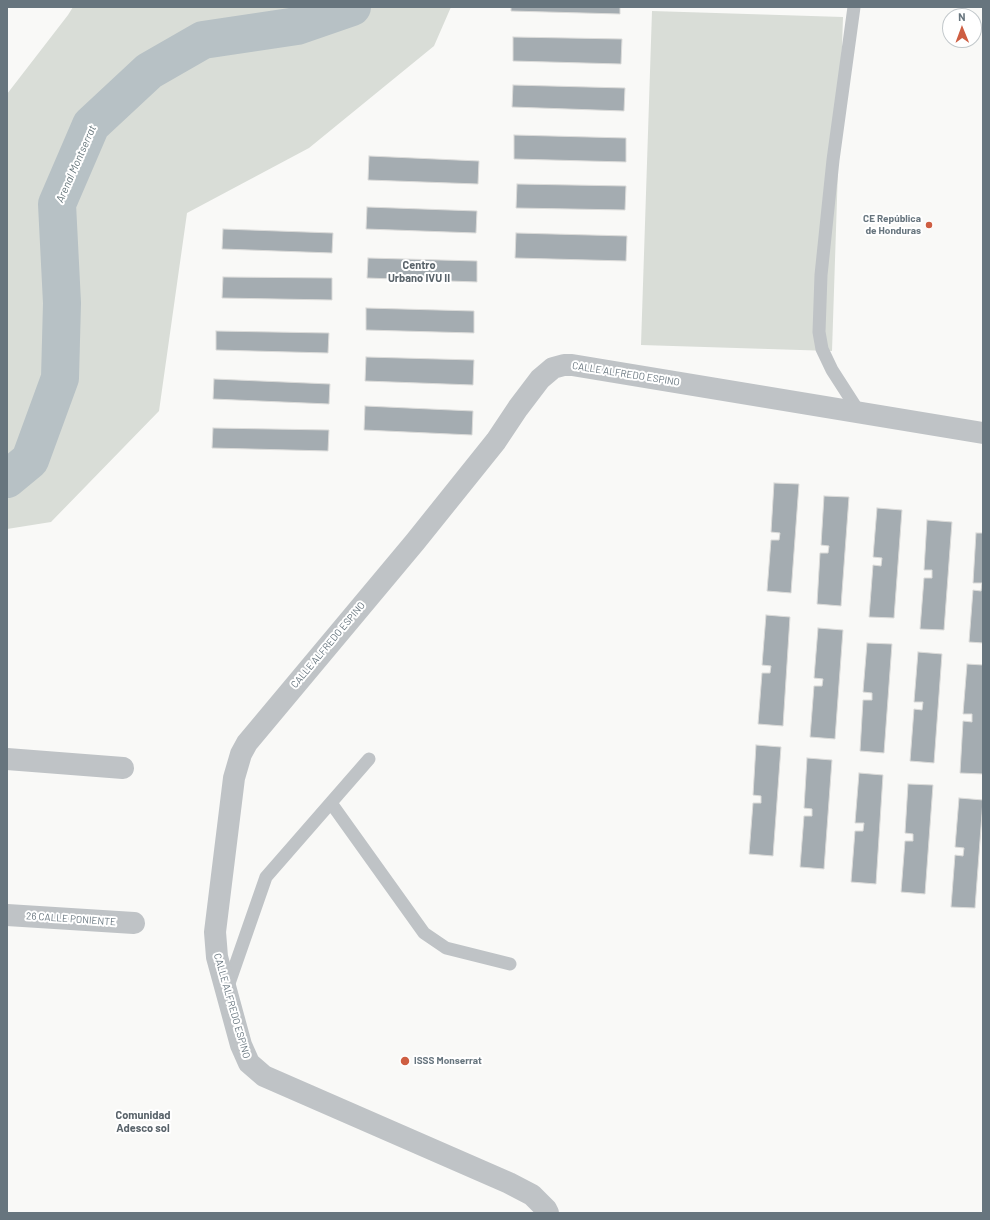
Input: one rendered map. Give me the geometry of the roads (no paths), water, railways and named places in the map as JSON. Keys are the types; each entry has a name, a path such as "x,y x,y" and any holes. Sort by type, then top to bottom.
{"street":[{"name":"CALLE ALFREDO ESPINO","path":"548,1213 532,1195 509,1183 264,1076 249,1063 245,1055 217,957 215,932 234,778 241,754 251,738 439,512 496,441 540,379 548,371 558,366 572,365 983,433"},
{"path":"7,759 123,768"},
{"name":"26 CALLE PONIENTE","path":"7,915 134,923"}],"lane":[{"path":"854,7 833,160 821,275 819,332 822,349 832,370 859,412"},
{"path":"227,991 266,877 369,759"},
{"path":"331,802 424,932 446,948 510,964"}],"waterway":[{"name":"Arenal Montserrat","path":"7,479 30,460 60,378 62,303 57,204 91,125 149,71 203,40 297,26 352,7"}],"place":[{"name":"CE República de Honduras","path":"929,225"},
{"name":"ISSS Monserrat","path":"405,1061"}],"district":[{"name":"Centro Urbano IVU II","path":"419,271"},
{"name":"Comunidad Adesco sol","path":"143,1121"}]}
